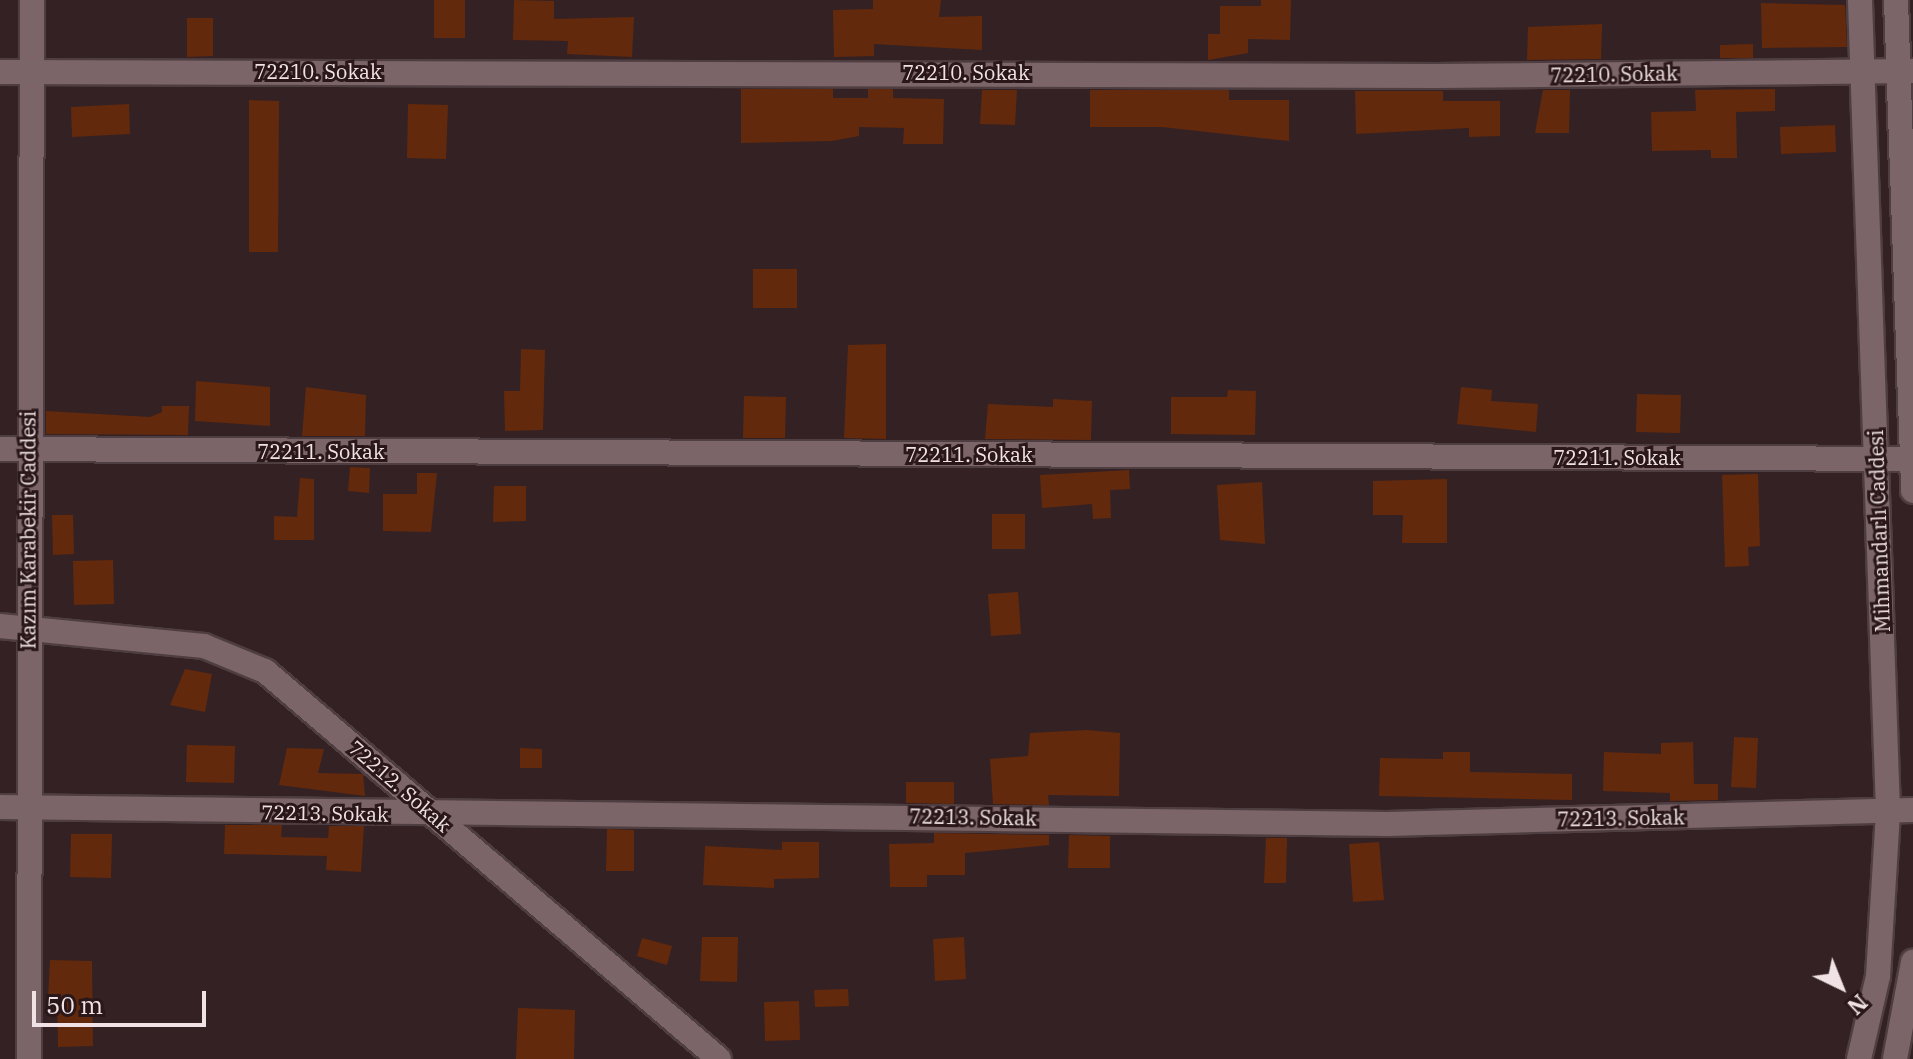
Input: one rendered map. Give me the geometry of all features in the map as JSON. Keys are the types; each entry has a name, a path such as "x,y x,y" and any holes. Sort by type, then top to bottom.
{"street":[{"name":"Kazım Karabekir Caddesi","path":"29,1059 33,808 27,627 27,449 32,0"},
{"name":"Mihmandarlı Caddesi","path":"1859,1059 1878,976 1888,811 1860,0"},
{"name":"Mihmandarlı Caddesi","path":"1896,0 1906,71 1913,491"},
{"name":"72210. Sokak","path":"0,72 1906,71"},
{"name":"72211. Sokak","path":"0,449 1912,459"},
{"name":"72212. Sokak","path":"0,626 204,646 244,659 287,688 719,1059"},
{"name":"72213. Sokak","path":"0,807 434,815 1387,824 1913,810"},
{"path":"1895,1059 1913,962"}],"building":[{"path":"434,0 465,0 465,38 434,38"},
{"path":"514,0 554,1 554,19 634,17 632,57 567,54 568,41 513,40"},
{"path":"873,0 941,0 939,17 982,16 982,50 874,44 874,56 834,57 833,10 873,9"},
{"path":"1261,0 1291,0 1290,40 1248,39 1248,53 1208,60 1208,34 1220,34 1220,6 1261,6"},
{"path":"1761,3 1845,5 1847,47 1762,48"},
{"path":"187,18 213,18 213,56 187,57"},
{"path":"1602,24 1601,59 1527,60 1528,27"},
{"path":"1753,44 1753,58 1720,58 1720,45"},
{"path":"741,89 833,89 833,98 868,98 868,89 893,89 893,98 944,99 943,144 903,144 904,128 859,127 859,136 832,141 741,143"},
{"path":"1775,89 1775,111 1736,112 1737,158 1711,158 1711,150 1652,151 1651,112 1696,111 1695,90"},
{"path":"982,90 1017,90 1015,125 980,124"},
{"path":"1090,90 1229,90 1229,100 1289,100 1289,141 1162,127 1090,127"},
{"path":"1543,90 1570,90 1569,133 1535,133"},
{"path":"1355,91 1443,91 1443,101 1500,101 1500,136 1469,137 1469,128 1356,134"},
{"path":"249,100 279,101 278,252 249,252"},
{"path":"129,104 130,134 72,137 71,107"},
{"path":"408,104 448,105 446,159 407,158"},
{"path":"1835,125 1836,152 1781,154 1780,127"},
{"path":"753,269 797,269 797,308 753,308"},
{"path":"886,344 886,439 844,438 848,345"},
{"path":"521,349 545,350 543,430 505,431 504,391 520,391"},
{"path":"196,381 270,387 270,426 195,421"},
{"path":"306,387 366,395 365,436 302,436"},
{"path":"1461,387 1492,390 1491,401 1538,404 1536,432 1457,424"},
{"path":"1228,390 1256,391 1255,435 1171,434 1171,397 1227,397"},
{"path":"1637,394 1681,395 1680,433 1636,432"},
{"path":"744,396 786,397 785,438 743,438"},
{"path":"1053,399 1092,401 1091,440 985,439 988,404 1053,407"},
{"path":"162,406 189,406 188,435 46,434 46,411 150,417 162,412"},
{"path":"350,467 370,468 369,493 348,491"},
{"path":"1129,470 1130,489 1110,490 1111,518 1093,519 1092,504 1042,508 1040,475"},
{"path":"417,473 437,473 431,532 383,531 383,494 417,494"},
{"path":"1758,474 1760,546 1748,547 1749,566 1725,567 1722,475"},
{"path":"300,478 314,479 314,540 274,540 274,516 297,517"},
{"path":"1447,479 1447,543 1402,543 1403,515 1373,515 1373,481"},
{"path":"1262,482 1265,544 1220,540 1217,485"},
{"path":"494,486 526,486 526,521 493,522"},
{"path":"992,514 1025,514 1025,549 992,549"},
{"path":"52,515 73,515 74,554 53,555"},
{"path":"113,560 114,604 74,605 73,561"},
{"path":"1018,592 1021,634 991,636 988,594"},
{"path":"185,669 212,674 205,712 170,705"},
{"path":"1087,730 1120,733 1119,796 1048,795 1049,805 993,804 990,759 1028,756 1030,733"},
{"path":"1734,737 1758,738 1756,788 1731,787"},
{"path":"1693,742 1694,784 1718,784 1718,800 1670,801 1670,793 1603,791 1604,752 1661,754 1661,743"},
{"path":"187,745 235,746 234,783 186,782"},
{"path":"287,748 324,749 318,773 363,774 365,796 279,785"},
{"path":"520,748 542,749 542,768 520,768"},
{"path":"1443,752 1470,752 1470,772 1572,774 1572,800 1379,796 1380,758 1443,759"},
{"path":"906,782 954,782 954,804 906,803"},
{"path":"225,825 282,825 281,837 328,838 329,826 364,826 361,872 326,870 327,856 224,854"},
{"path":"607,829 634,830 634,871 606,871"},
{"path":"934,833 1049,835 1049,845 965,853 965,875 927,875 927,887 890,887 889,844 934,843"},
{"path":"71,834 112,834 111,878 70,877"},
{"path":"1069,835 1110,836 1110,868 1068,868"},
{"path":"1266,838 1287,838 1286,883 1264,883"},
{"path":"782,842 819,842 819,878 774,879 774,888 703,885 705,846 782,850"},
{"path":"1379,842 1384,900 1353,902 1349,844"},
{"path":"702,937 738,937 737,982 700,981"},
{"path":"964,937 966,979 935,981 933,939"},
{"path":"642,938 672,946 667,965 637,956"},
{"path":"50,960 92,961 93,1046 58,1047 57,998 48,998"},
{"path":"848,989 849,1006 815,1007 814,990"},
{"path":"799,1001 800,1040 765,1041 764,1002"},
{"path":"518,1008 575,1010 574,1059 516,1059"}]}
